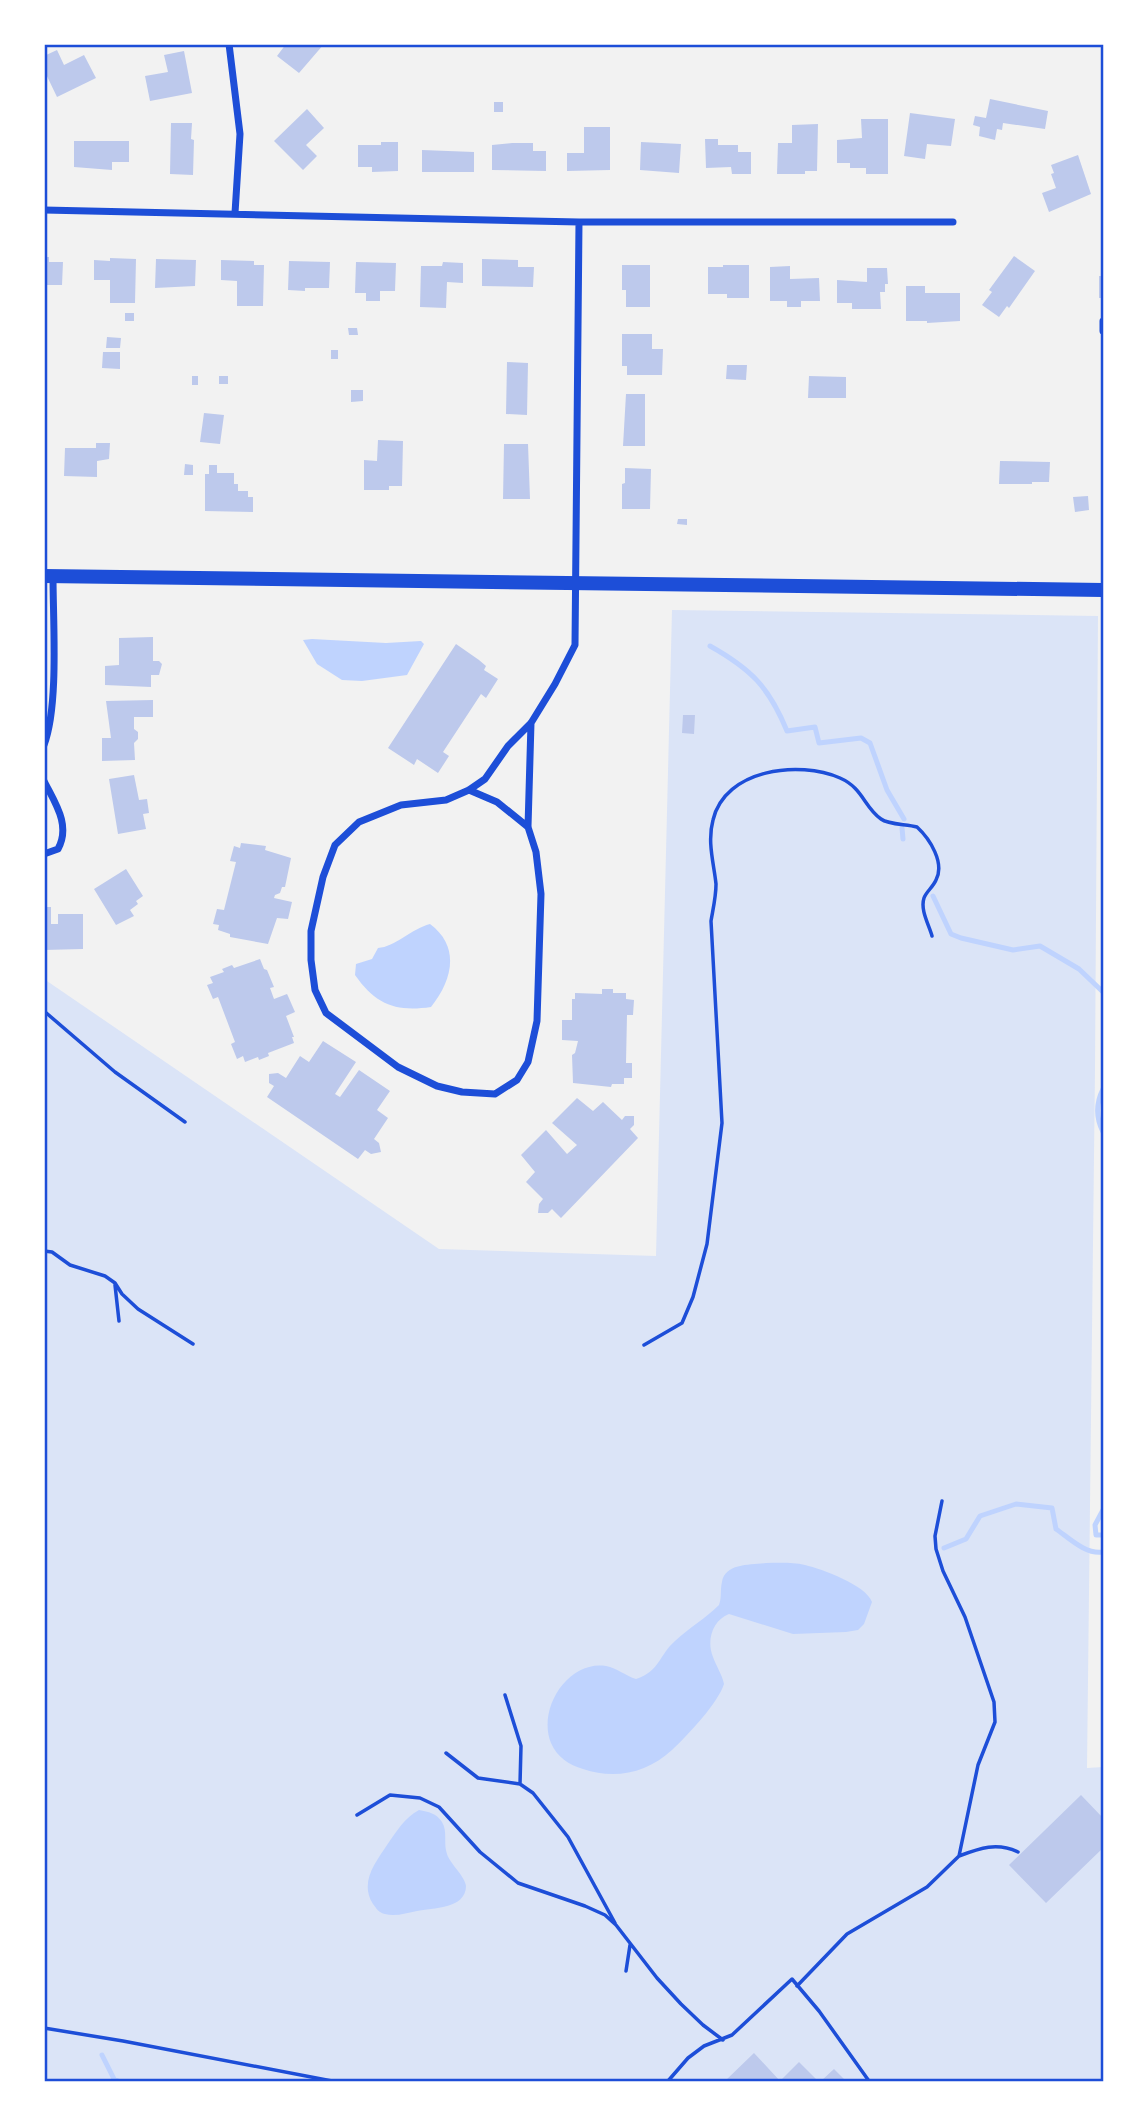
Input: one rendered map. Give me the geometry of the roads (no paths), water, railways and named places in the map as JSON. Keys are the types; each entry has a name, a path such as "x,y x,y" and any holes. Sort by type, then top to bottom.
{"main road":[{"path":"48,576 1103,590"}],"street":[{"path":"229,44 240,134 235,213"},
{"path":"44,210 579,222 953,222"},
{"path":"531,723 528,827 536,852 541,894 537,1021 528,1062 517,1080 495,1094 462,1092 437,1086 398,1067 326,1013 315,990 311,931 323,877 335,845 359,822 401,805 446,800 485,779 508,746 531,723 575,645 579,222"},
{"path":"1103,321 1103,331"},
{"path":"44,745 49,731 52,681 48,576"},
{"path":"44,781 61,817 63,832 58,849 44,854"},
{"path":"469,790 497,802 528,827"}],"water":[{"path":"303,640 386,643 421,641 424,644 407,675 362,681 342,680 317,664"},
{"path":"430,924 440,933 449,954 448,975 438,997 431,1007 419,1008 397,1007 379,1000 355,975 356,964 372,959 378,948 391,945"},
{"path":"766,1563 805,1565 853,1584 872,1602 864,1624 858,1630 846,1632 793,1634 729,1614 715,1626 710,1644 724,1684 721,1692 694,1728 672,1750 641,1769 619,1774 583,1769 568,1763 560,1756 551,1743 548,1716 552,1702 568,1679 592,1666 610,1667 636,1679 644,1676 655,1667 675,1641 719,1605 722,1582 728,1571 739,1566"},
{"path":"419,1810 435,1815 442,1822 447,1854 465,1882 465,1894 447,1906 389,1915 375,1907 369,1896 368,1880 378,1858 401,1825"}],"waterway":[{"path":"710,646 748,671 766,691 787,731 815,727 819,743 861,738 870,743 887,790 904,819"},
{"path":"902,828 903,839"},
{"path":"933,896 951,934 1013,950 1040,946 1079,969 1103,992"},
{"path":"1103,1089 1098,1111 1103,1132"},
{"path":"944,1548 966,1539 980,1516 1016,1504 1052,1508 1056,1529 1090,1551 1103,1552"},
{"path":"1103,1510 1095,1525 1096,1535 1103,1535"},
{"path":"102,2055 114,2079 118,2081"}]}
